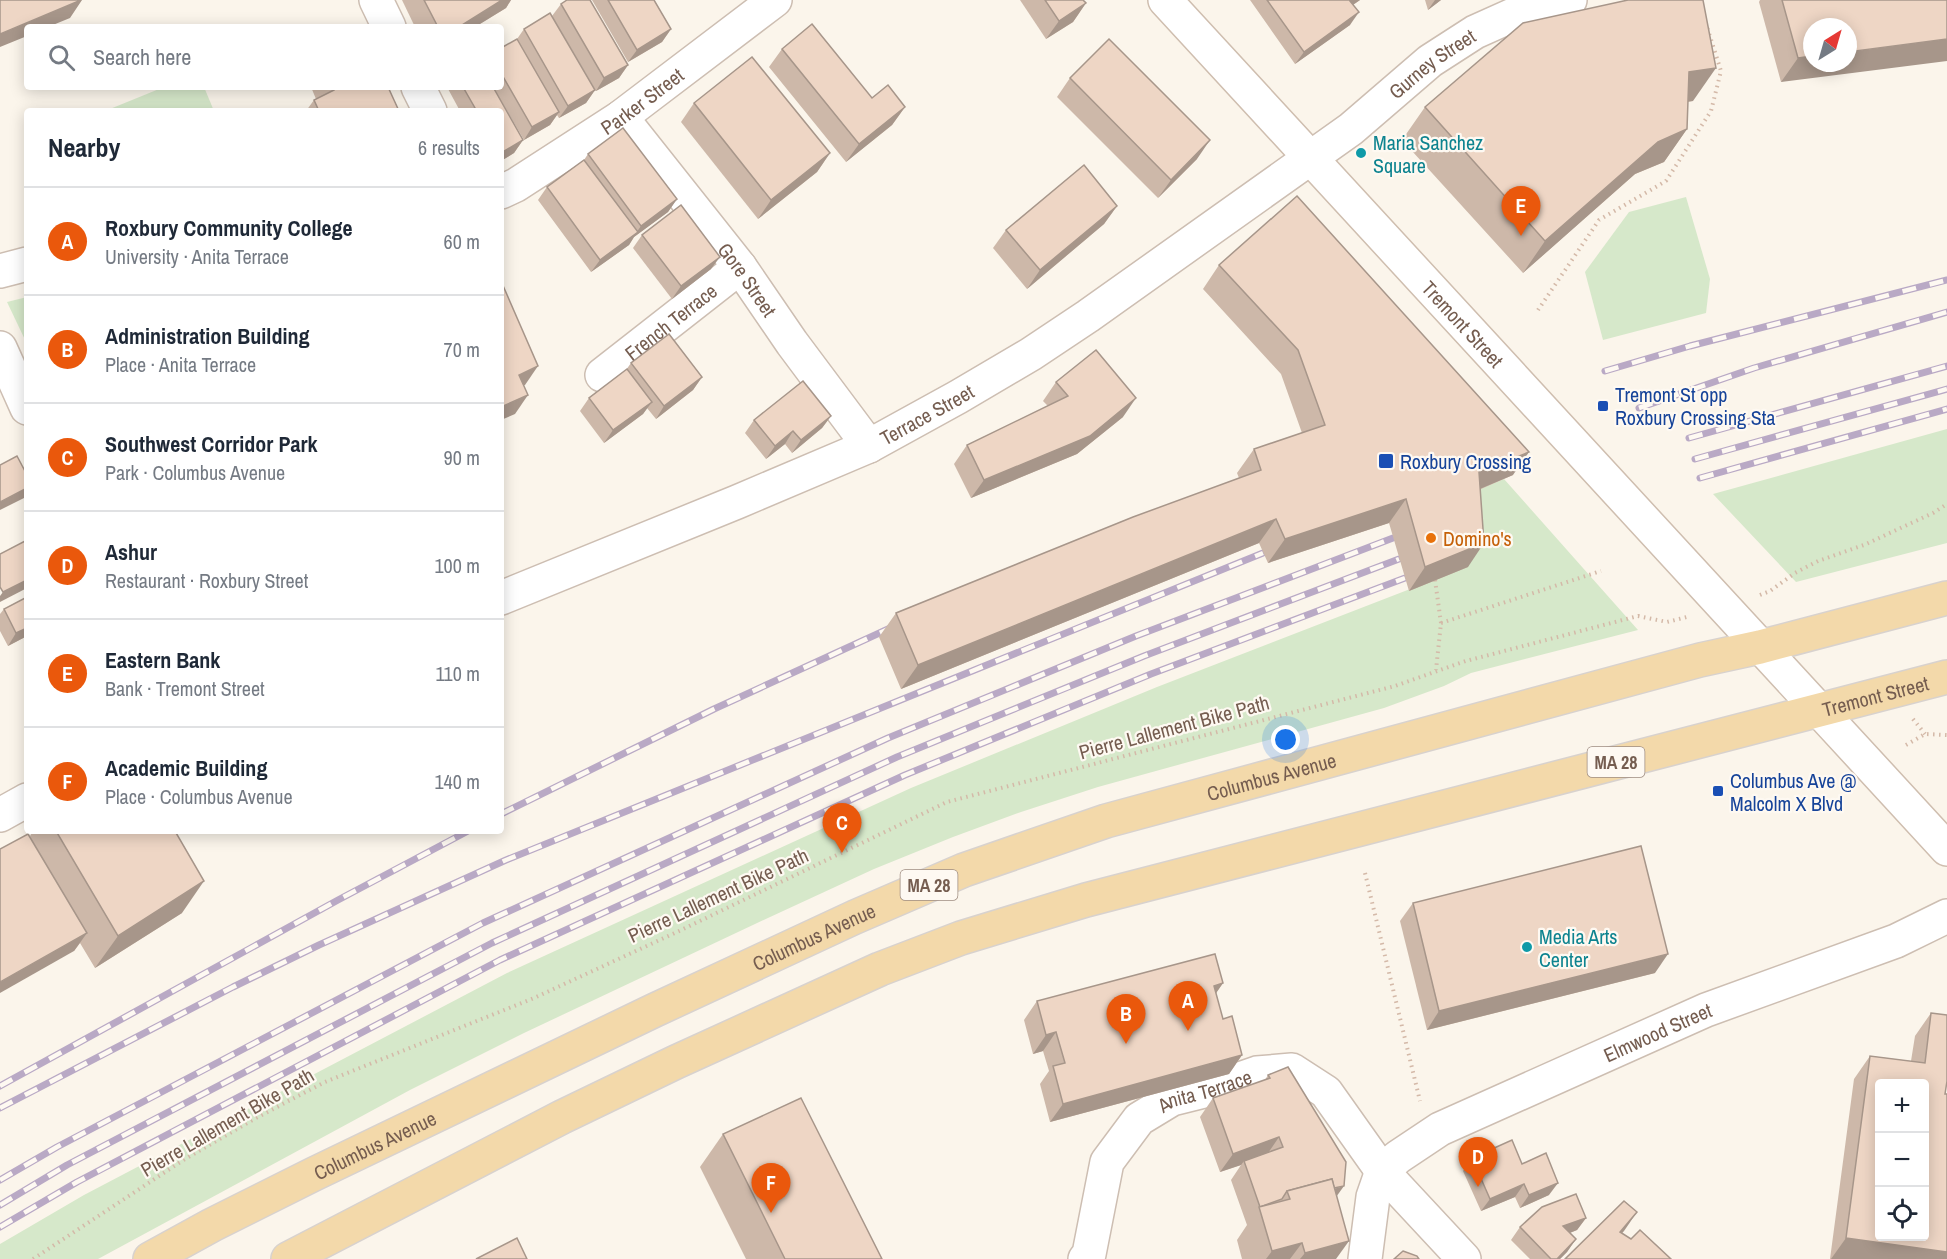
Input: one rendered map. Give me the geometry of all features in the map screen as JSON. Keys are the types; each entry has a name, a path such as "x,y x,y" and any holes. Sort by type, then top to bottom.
{"main road":[{"name":"MA 28","path":"1760,647 1947,598"},
{"name":"Columbus Avenue","path":"150,1259 304,1179 655,1010 855,916 964,870 1106,821 1700,660 1760,647"},
{"name":"Tremont Street","path":"1820,711 1947,677"},
{"name":"MA 28","path":"288,1259 562,1117 675,1062 880,969 961,938 1086,900 1820,711"}],"street":[{"path":"376,0 388,24"},
{"name":"Parker Street","path":"504,191 621,117 775,0"},
{"name":"Tremont Street","path":"1165,0 1312,157 1492,358 1820,711"},
{"name":"Gurney Street","path":"1312,157 1352,129 1430,61 1475,32 1524,10 1570,0"},
{"path":"420,90 428,108"},
{"name":"Gore Street","path":"621,117 740,267 792,343 869,446"},
{"name":"Terrace Street","path":"504,597 869,446 1040,348 1089,316 1312,157"},
{"path":"0,271 24,265"},
{"name":"French Terrace","path":"602,375 740,267"},
{"path":"0,348 24,401"},
{"path":"1820,711 1947,849"},
{"path":"0,815 24,802"},
{"name":"Elmwood Street","path":"1382,1171 1398,1157 1440,1129 1706,1010 1896,941 1947,916"},
{"name":"Anita Terrace","path":"1085,1259 1089,1254 1107,1162 1138,1119 1172,1100 1257,1073 1292,1070 1326,1092 1382,1171 1464,1259"},
{"path":"1365,1259 1373,1197 1382,1171"}],"path":[{"path":"1538,310 1599,220 1666,181 1711,111 1721,71 1705,19"},
{"path":"1770,591 1795,573 1818,561 1864,545 1933,513 1947,504"},
{"path":"1441,623 1600,571"},
{"path":"1435,580 1441,623 1436,670"},
{"name":"Pierre Lallement Bike Path","path":"33,1259 185,1159 325,1082 534,998 947,802 1395,686 1436,670 1638,616 1667,622"},
{"path":"1910,717 1925,734"},
{"path":"1906,745 1925,734 1947,735"},
{"path":"1365,873 1429,1136"}],"green space":[{"path":"157,90 205,90 213,108 112,108"},
{"path":"1686,197 1710,279 1706,313 1603,340 1585,272 1629,212"},
{"path":"24,298 24,338 7,302"},
{"path":"1947,429 1947,543 1796,582 1713,494"},
{"path":"1504,479 1638,630 1471,673 1444,686 1384,708 1098,787 953,837 874,869 524,1033 410,1090 98,1259 0,1259 0,1244 84,1195 507,973 911,788 1157,687 1467,567 1463,496"}],"building":[{"path":"0,0 81,0 0,34"},
{"path":"424,0 502,0 464,24 436,24"},
{"path":"567,0 590,0 628,65 604,78 561,4"},
{"path":"608,0 654,0 671,29 637,50"},
{"path":"1045,0 1083,0 1086,3 1059,21"},
{"path":"1267,0 1351,0 1359,12 1304,52"},
{"path":"1628,0 1703,0 1716,68 1689,72 1687,129 1658,142 1545,241 1425,107 1523,23"},
{"path":"1782,0 1947,0 1947,39 1857,51 1857,18 1803,18 1803,57 1798,58"},
{"path":"550,13 595,90 568,106 524,29"},
{"path":"812,24 872,98 888,85 905,107 859,144 782,49"},
{"path":"517,39 559,112 532,127 504,78 504,46"},
{"path":"1109,39 1210,140 1171,180 1070,78"},
{"path":"752,57 830,153 771,200 694,103"},
{"path":"334,90 389,90 398,108 318,108 314,100"},
{"path":"465,90 495,90 523,140 504,151 504,108 475,108"},
{"path":"623,128 677,199 641,226 588,154"},
{"path":"584,160 638,232 600,260 547,187"},
{"path":"1084,165 1117,206 1040,270 1006,230"},
{"name":"Roxbury Crossing","path":"1297,196 1529,452 1479,472 1484,543 1425,567 1406,499 1285,539 1276,519 918,665 896,613 1133,517 1261,470 1254,449 1325,425 1298,350 1219,265"},
{"path":"681,205 720,257 681,286 642,235"},
{"path":"504,288 538,366 519,375 528,395 504,406"},
{"path":"669,334 702,377 664,406 631,363"},
{"path":"1096,350 1136,398 1090,436 984,480 967,445 1068,396 1056,382"},
{"path":"627,369 652,402 613,430 589,398"},
{"path":"803,381 831,416 801,440 793,431 775,446 754,420"},
{"path":"17,456 24,469 24,490 0,502 0,465"},
{"path":"24,542 24,582 3,592 0,587 0,554"},
{"path":"24,599 24,629 16,633 4,609"},
{"path":"28,834 87,933 0,982 0,849"},
{"path":"58,834 177,834 204,881 118,936"},
{"name":"Media Arts Center","path":"1641,846 1668,954 1439,1011 1413,903"},
{"path":"1215,954 1223,983 1214,986 1223,1019 1232,1016 1242,1055 1063,1104 1053,1066 1065,1063 1056,1032 1046,1035 1037,1001"},
{"path":"1931,1013 1947,1015 1945,1094 1947,1094 1947,1252 1846,1238 1870,1056 1925,1063"},
{"path":"1288,1067 1346,1162 1344,1186 1334,1188 1332,1179 1287,1191 1282,1199 1260,1207 1244,1161 1283,1147 1279,1137 1233,1154 1213,1098 1270,1078 1268,1075"},
{"path":"801,1098 882,1259 785,1259 723,1134"},
{"path":"1512,1140 1522,1164 1546,1153 1558,1183 1529,1195 1524,1184 1490,1199 1472,1158"},
{"path":"1332,1179 1349,1241 1305,1253 1302,1243 1272,1251 1259,1207 1290,1199 1287,1191"},
{"path":"1576,1194 1586,1218 1563,1226 1576,1239 1557,1259 1551,1259 1520,1227 1542,1207"},
{"path":"1624,1201 1637,1212 1620,1232 1631,1239 1640,1230 1671,1259 1565,1259"},
{"path":"517,1238 527,1259 476,1259"},
{"path":"1403,1251 1417,1256 1419,1259 1394,1259"}],"railway":[{"path":"1605,371 1690,346 1947,280"},
{"path":"1639,408 1754,368 1947,312"},
{"path":"1689,438 1947,366"},
{"path":"1695,459 1947,389"},
{"path":"1700,478 1947,409"},
{"path":"0,1180 57,1147 483,923 888,738 1136,636 1393,538"},
{"path":"0,1108 233,987 319,945 506,860 1263,553"},
{"path":"0,1205 67,1165 492,943 897,757 1144,656 1399,559"},
{"path":"0,1227 77,1182 500,960 905,775 1151,674 1405,578"},
{"path":"504,813 714,709 899,624"},
{"path":"0,1086 462,834"}],"place":[{"name":"Maria Sanchez Square","path":"1361,153"},
{"name":"Eastern Bank","path":"1521,236"},
{"name":"Tremont St opp Roxbury Crossing Sta","path":"1603,406"},
{"name":"Roxbury Crossing","path":"1386,461"},
{"name":"Domino's","path":"1431,538"},
{"name":"Columbus Ave @ Malcolm X Blvd","path":"1718,791"},
{"name":"Southwest Corridor Park","path":"842,853"},
{"name":"Media Arts Center","path":"1527,947"},
{"name":"Roxbury Community College","path":"1188,1031"},
{"name":"Administration Building","path":"1126,1044"},
{"name":"Ashur","path":"1478,1187"},
{"name":"Academic Building","path":"771,1213"}]}
